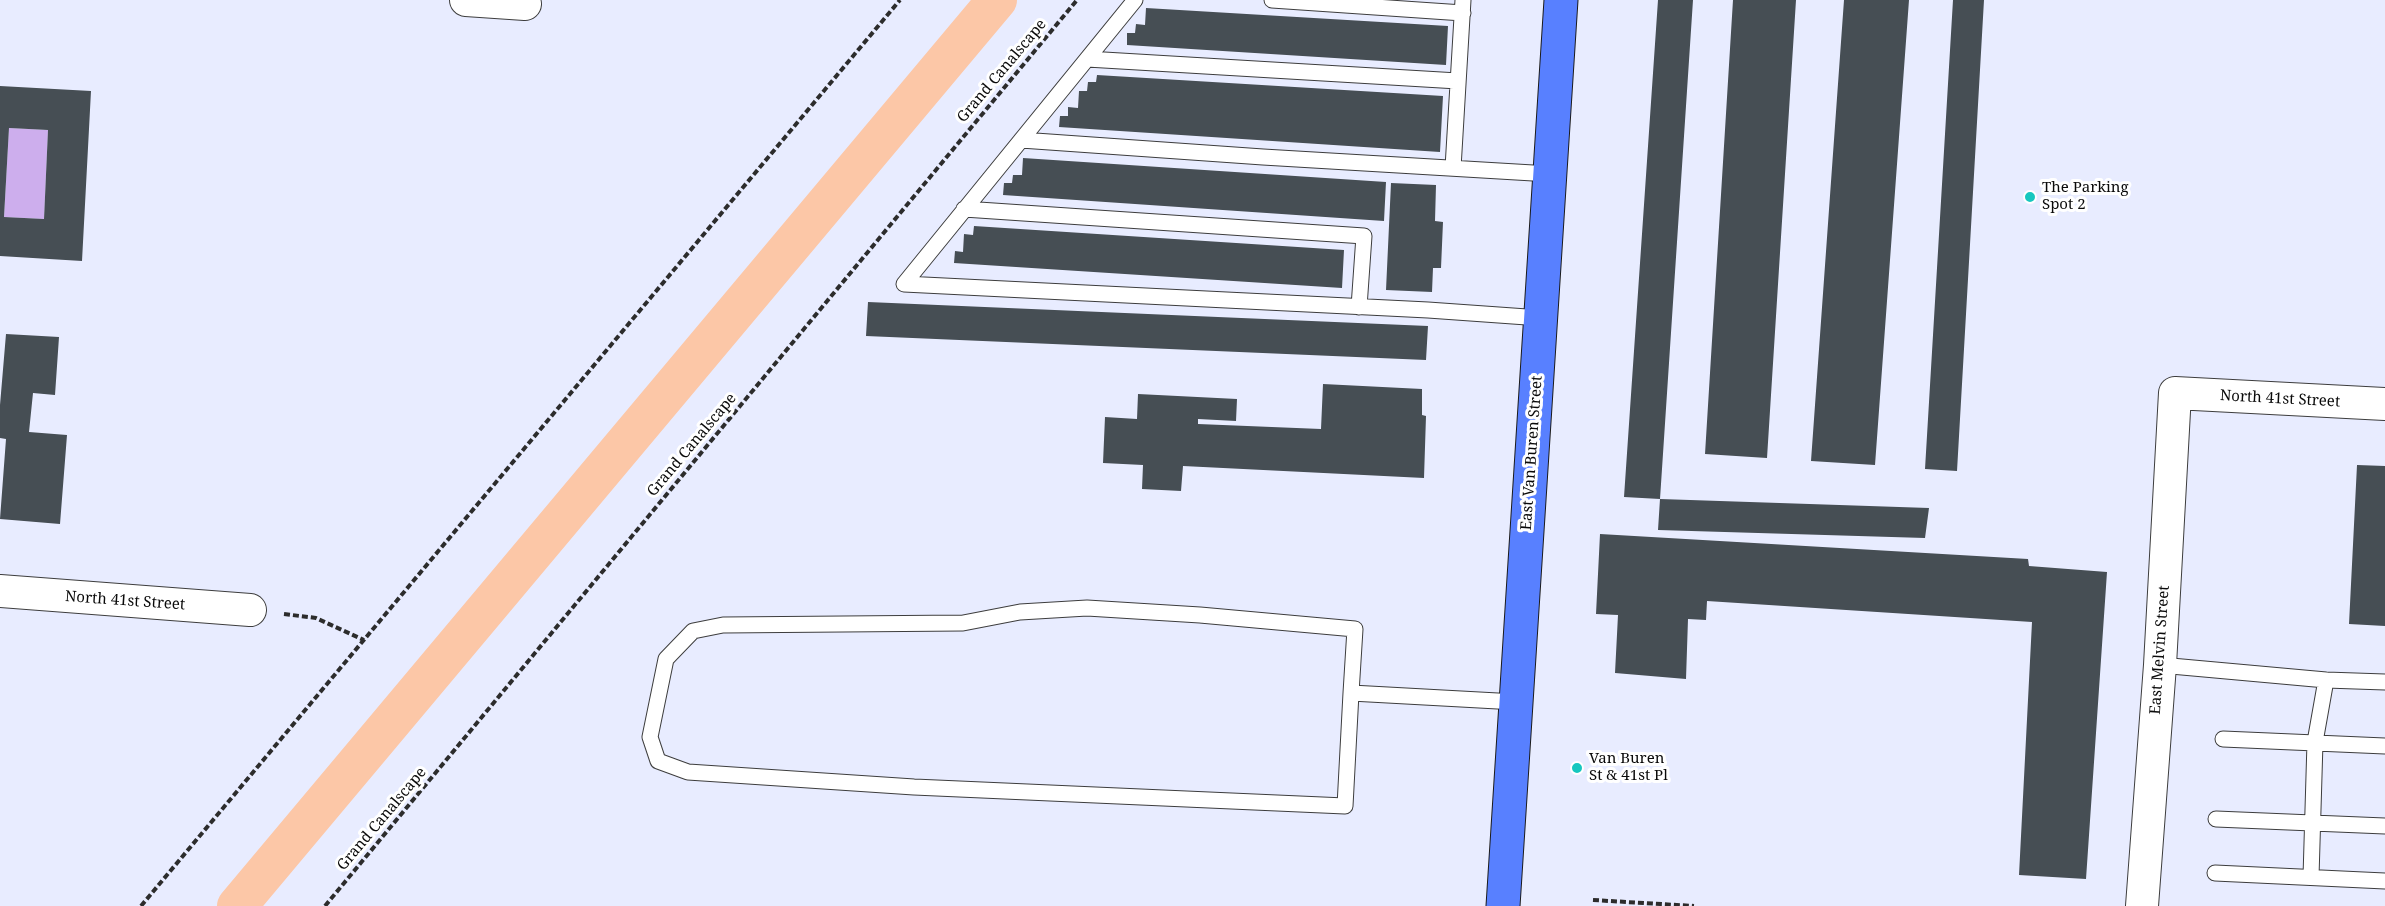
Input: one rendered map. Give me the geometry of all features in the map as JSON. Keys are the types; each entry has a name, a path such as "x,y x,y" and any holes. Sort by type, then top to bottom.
{"main road":[{"name":"East Van Buren Street","path":"1503,906 1562,0"}],"street":[{"path":"466,0 525,4"},
{"name":"North 41st Street","path":"2175,393 2385,404"},
{"name":"East Melvin Street","path":"2142,906 2160,665 2175,393"},
{"name":"North 41st Street","path":"0,591 250,610"}],"lane":[{"path":"1134,0 903,284 1541,318"},
{"path":"1272,0 1463,6 1453,168"},
{"path":"1087,59 1458,81"},
{"path":"1021,140 1551,174"},
{"path":"964,210 1364,236 1359,307"},
{"path":"1088,608 1200,615 1355,629 1351,693 1345,806 914,787 688,772 658,760 650,737 666,659 693,631 723,625 963,623 1020,612 1088,608"},
{"path":"2160,665 2326,680 2385,682"},
{"path":"2311,877 2315,742 2326,680"},
{"path":"1351,693 1516,702"},
{"path":"2223,739 2385,746"},
{"path":"2216,819 2385,826"},
{"path":"2215,873 2385,881"}],"path":[{"path":"141,906 900,0"},
{"name":"Grand Canalscape","path":"325,906 1077,0"},
{"path":"250,610 316,618 364,640"},
{"path":"1593,900 1694,906"}],"shaded area":[{"path":"9,128 48,130 44,219 4,217"}],"building":[{"path":"1658,0 1693,0 1660,499 1624,497"},
{"path":"1733,0 1796,0 1767,458 1705,454"},
{"path":"1844,0 1909,0 1875,465 1811,461"},
{"path":"1953,0 1984,0 1957,471 1925,469"},
{"path":"1146,8 1448,26 1446,65 1127,45 1127,33 1135,33 1136,24 1145,25"},
{"path":"1097,75 1443,96 1440,152 1059,127 1060,116 1068,116 1068,107 1078,108 1079,91 1087,91 1088,82 1096,82"},
{"path":"0,86 91,91 82,261 0,256","holes":["9,128 48,130 44,219 4,217"]},
{"path":"1023,158 1386,182 1384,221 1003,195 1004,183 1012,183 1013,175 1022,175"},
{"path":"1391,183 1436,185 1435,221 1443,222 1441,268 1433,268 1432,292 1386,290"},
{"path":"974,226 1344,250 1342,288 954,263 955,251 963,252 964,234 973,235"},
{"path":"868,302 1428,326 1426,360 866,336"},
{"path":"6,334 59,337 55,395 33,393 29,432 67,435 60,524 0,519 6,439 0,438 0,405"},
{"path":"1323,384 1422,389 1422,415 1426,416 1424,478 1183,466 1181,491 1142,489 1143,465 1103,463 1105,417 1137,419 1138,394 1237,399 1236,421 1198,419 1198,424 1321,429"},
{"path":"2357,465 2385,466 2385,626 2349,624"},
{"path":"1660,499 1929,508 1925,538 1658,530"},
{"path":"1600,534 2028,559 2029,566 2107,572 2086,879 2019,875 2032,622 1707,601 1706,620 1688,619 1686,679 1615,673 1618,615 1596,614"}],"waterway":[{"path":"237,906 997,0"}],"place":[{"name":"The Parking Spot 2","path":"2030,197"},
{"name":"Van Buren St & 41st Pl","path":"1577,768"}]}
